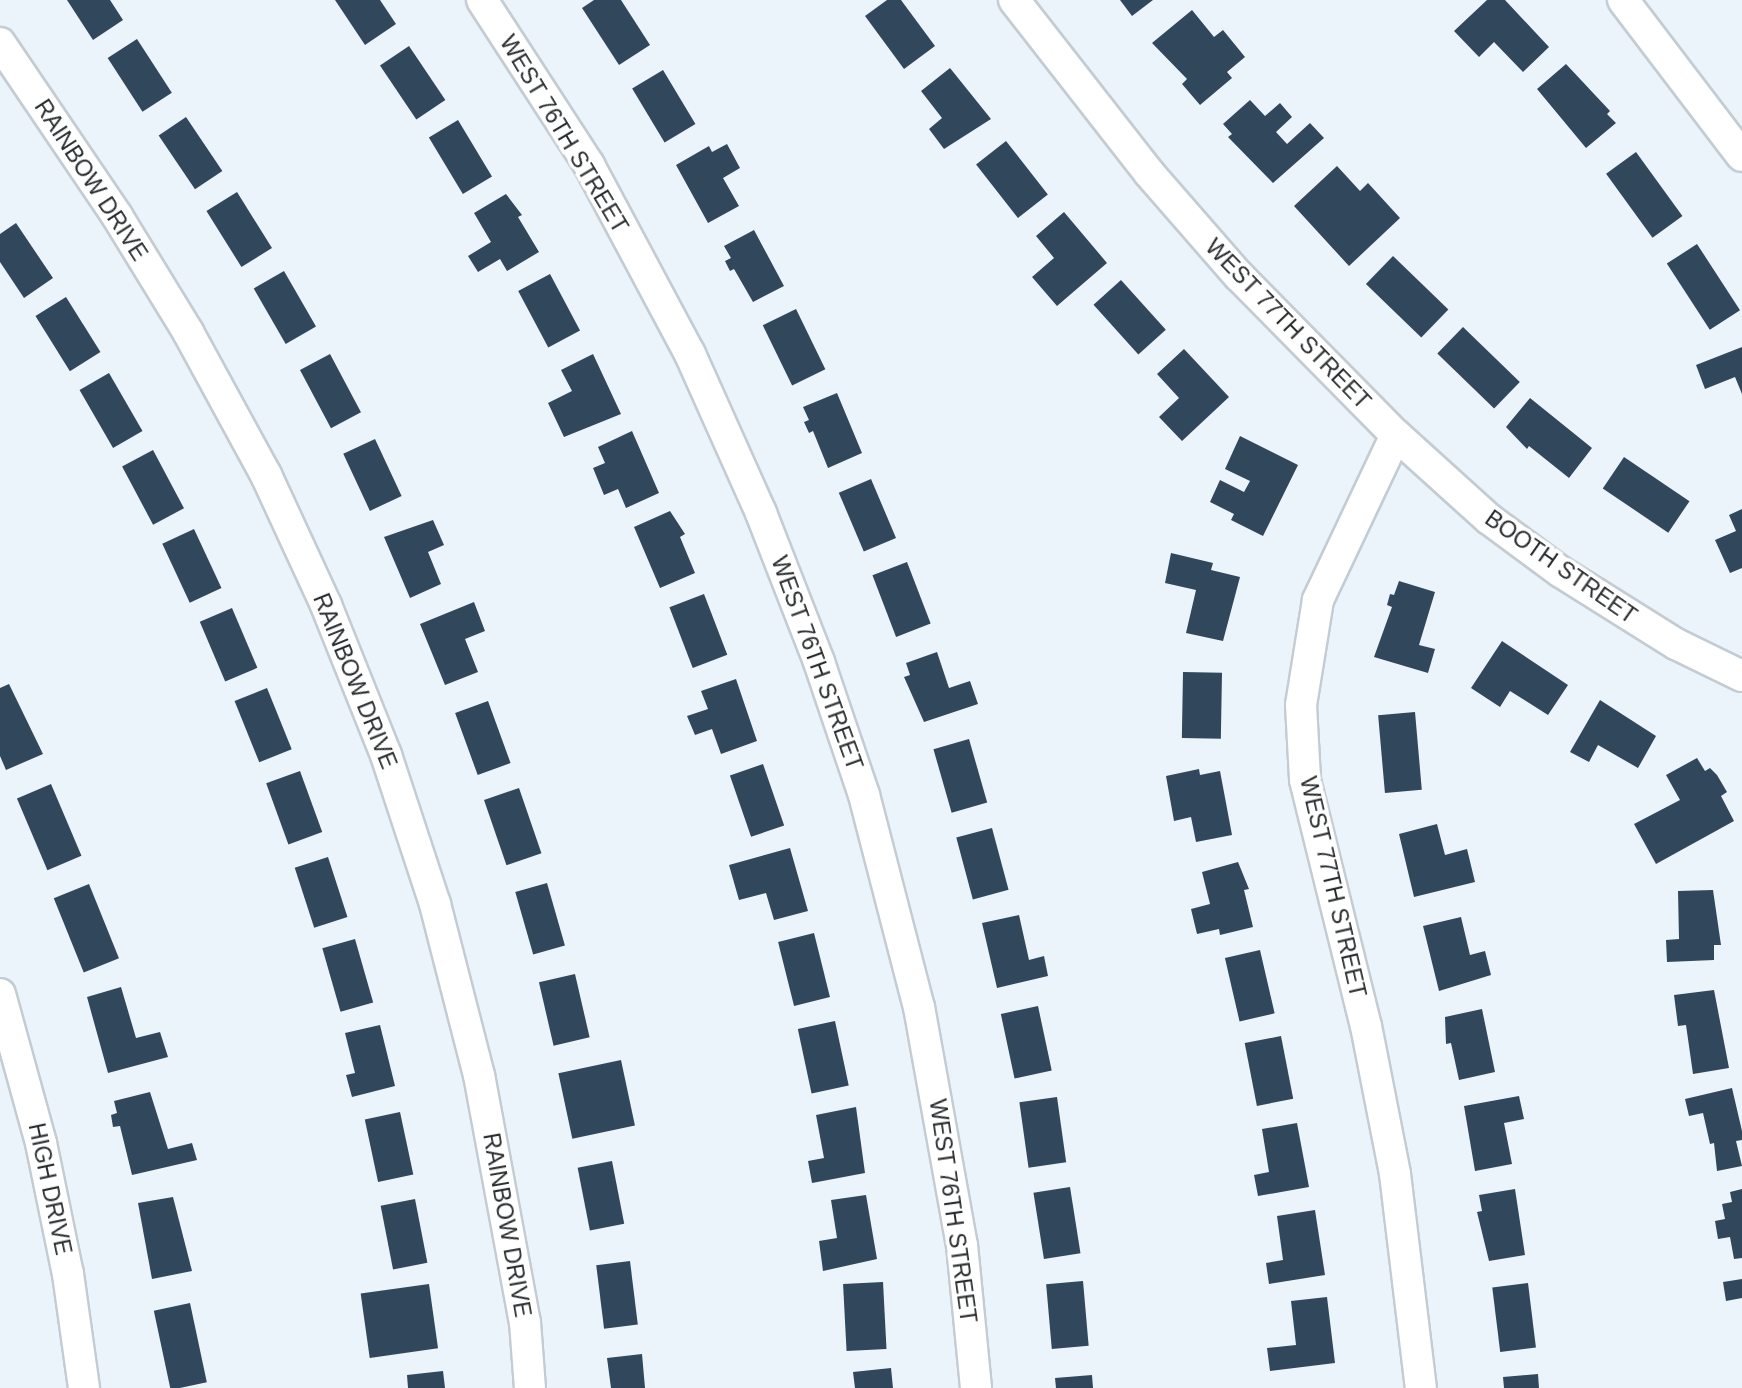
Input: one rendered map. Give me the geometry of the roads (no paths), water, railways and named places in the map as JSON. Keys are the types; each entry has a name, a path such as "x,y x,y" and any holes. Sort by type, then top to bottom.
{"street":[{"name":"WEST 76TH STREET","path":"482,0 589,165 690,355 761,513 820,662 864,795 919,1007 962,1245 976,1388"},
{"name":"WEST 77TH STREET","path":"1014,0 1149,173 1230,266 1396,435 1318,600 1301,705 1306,780 1366,1026 1395,1174 1421,1388"},
{"path":"1623,0 1742,156"},
{"name":"RAINBOW DRIVE","path":"0,43 117,216 195,344 265,475 320,593 386,755 435,904 479,1075 525,1322 530,1388"},
{"name":"BOOTH STREET","path":"1396,435 1489,519 1561,572 1676,644 1742,676"},
{"name":"HIGH DRIVE","path":"0,993 41,1143 68,1274 84,1388"}]}
